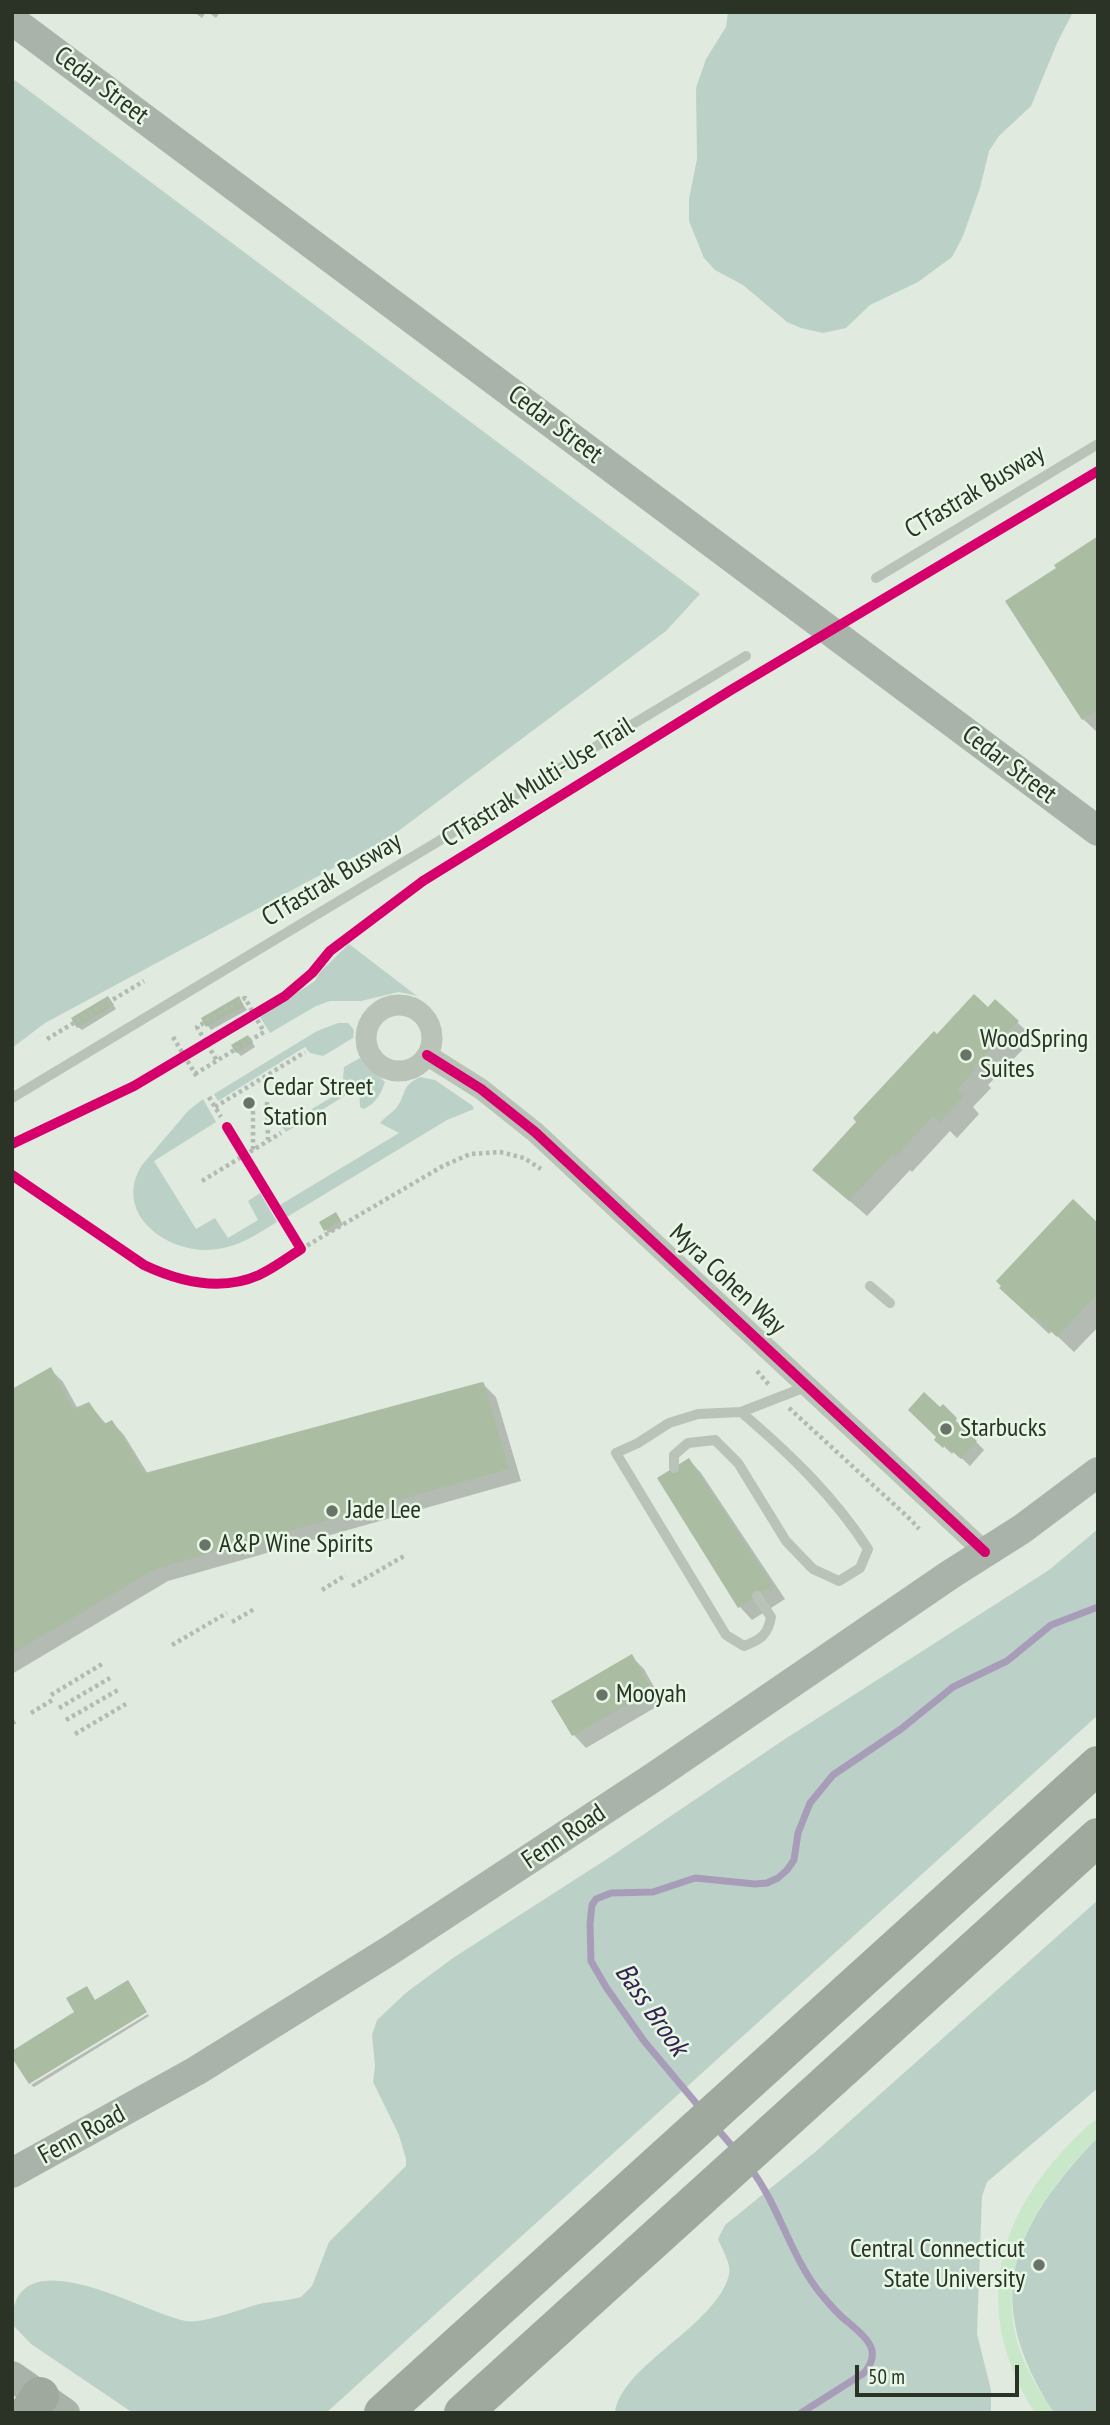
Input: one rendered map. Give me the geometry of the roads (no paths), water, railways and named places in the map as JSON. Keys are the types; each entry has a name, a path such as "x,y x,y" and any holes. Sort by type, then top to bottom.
{"highway":[{"path":"383,2413 1098,1765"},
{"path":"463,2413 1098,1837"}],"main road":[{"name":"Cedar Street","path":"12,20 1098,831"},
{"name":"Fenn Road","path":"12,2173 196,2071 389,1951 654,1777 1030,1523 1098,1472"}],"street":[{"name":"Myra Cohen Way","path":"427,1055 481,1089 535,1132 985,1552"}],"lane":[{"name":"CTfastrak Busway","path":"876,579 1098,444"},
{"name":"CTfastrak Busway","path":"12,1098 746,656"},
{"path":"870,1286 890,1303"},
{"path":"757,1596 771,1618 769,1629 760,1640 744,1646 726,1635 616,1453 638,1443 669,1423 698,1414 741,1412 808,1386"},
{"path":"674,1468 674,1455 688,1443 715,1440 738,1463 786,1541 813,1569 839,1581 860,1568 868,1549 854,1527 816,1481 741,1412"}],"waterway":[{"name":"Bass Brook","path":"701,2109 644,2041 591,1961 590,1924 592,1905 596,1899 611,1893 653,1892 695,1878 755,1884 778,1878 794,1860 798,1833 810,1803 833,1775 901,1729 953,1687 1007,1661 1051,1625 1098,1607"},
{"name":"Bass Brook","path":"715,2126 737,2152"},
{"name":"Bass Brook","path":"751,2169 770,2199 810,2278 833,2308 863,2335 871,2349 870,2364 864,2373 801,2413"}],"place":[{"name":"WoodSpring Suites","path":"966,1055"},
{"name":"Cedar Street Station","path":"249,1103"},
{"name":"Starbucks","path":"946,1429"},
{"name":"Jade Lee","path":"332,1511"},
{"name":"A&P Wine Spirits","path":"205,1545"},
{"name":"Mooyah","path":"602,1695"},
{"name":"Central Connecticut State University","path":"1039,2265"}]}
